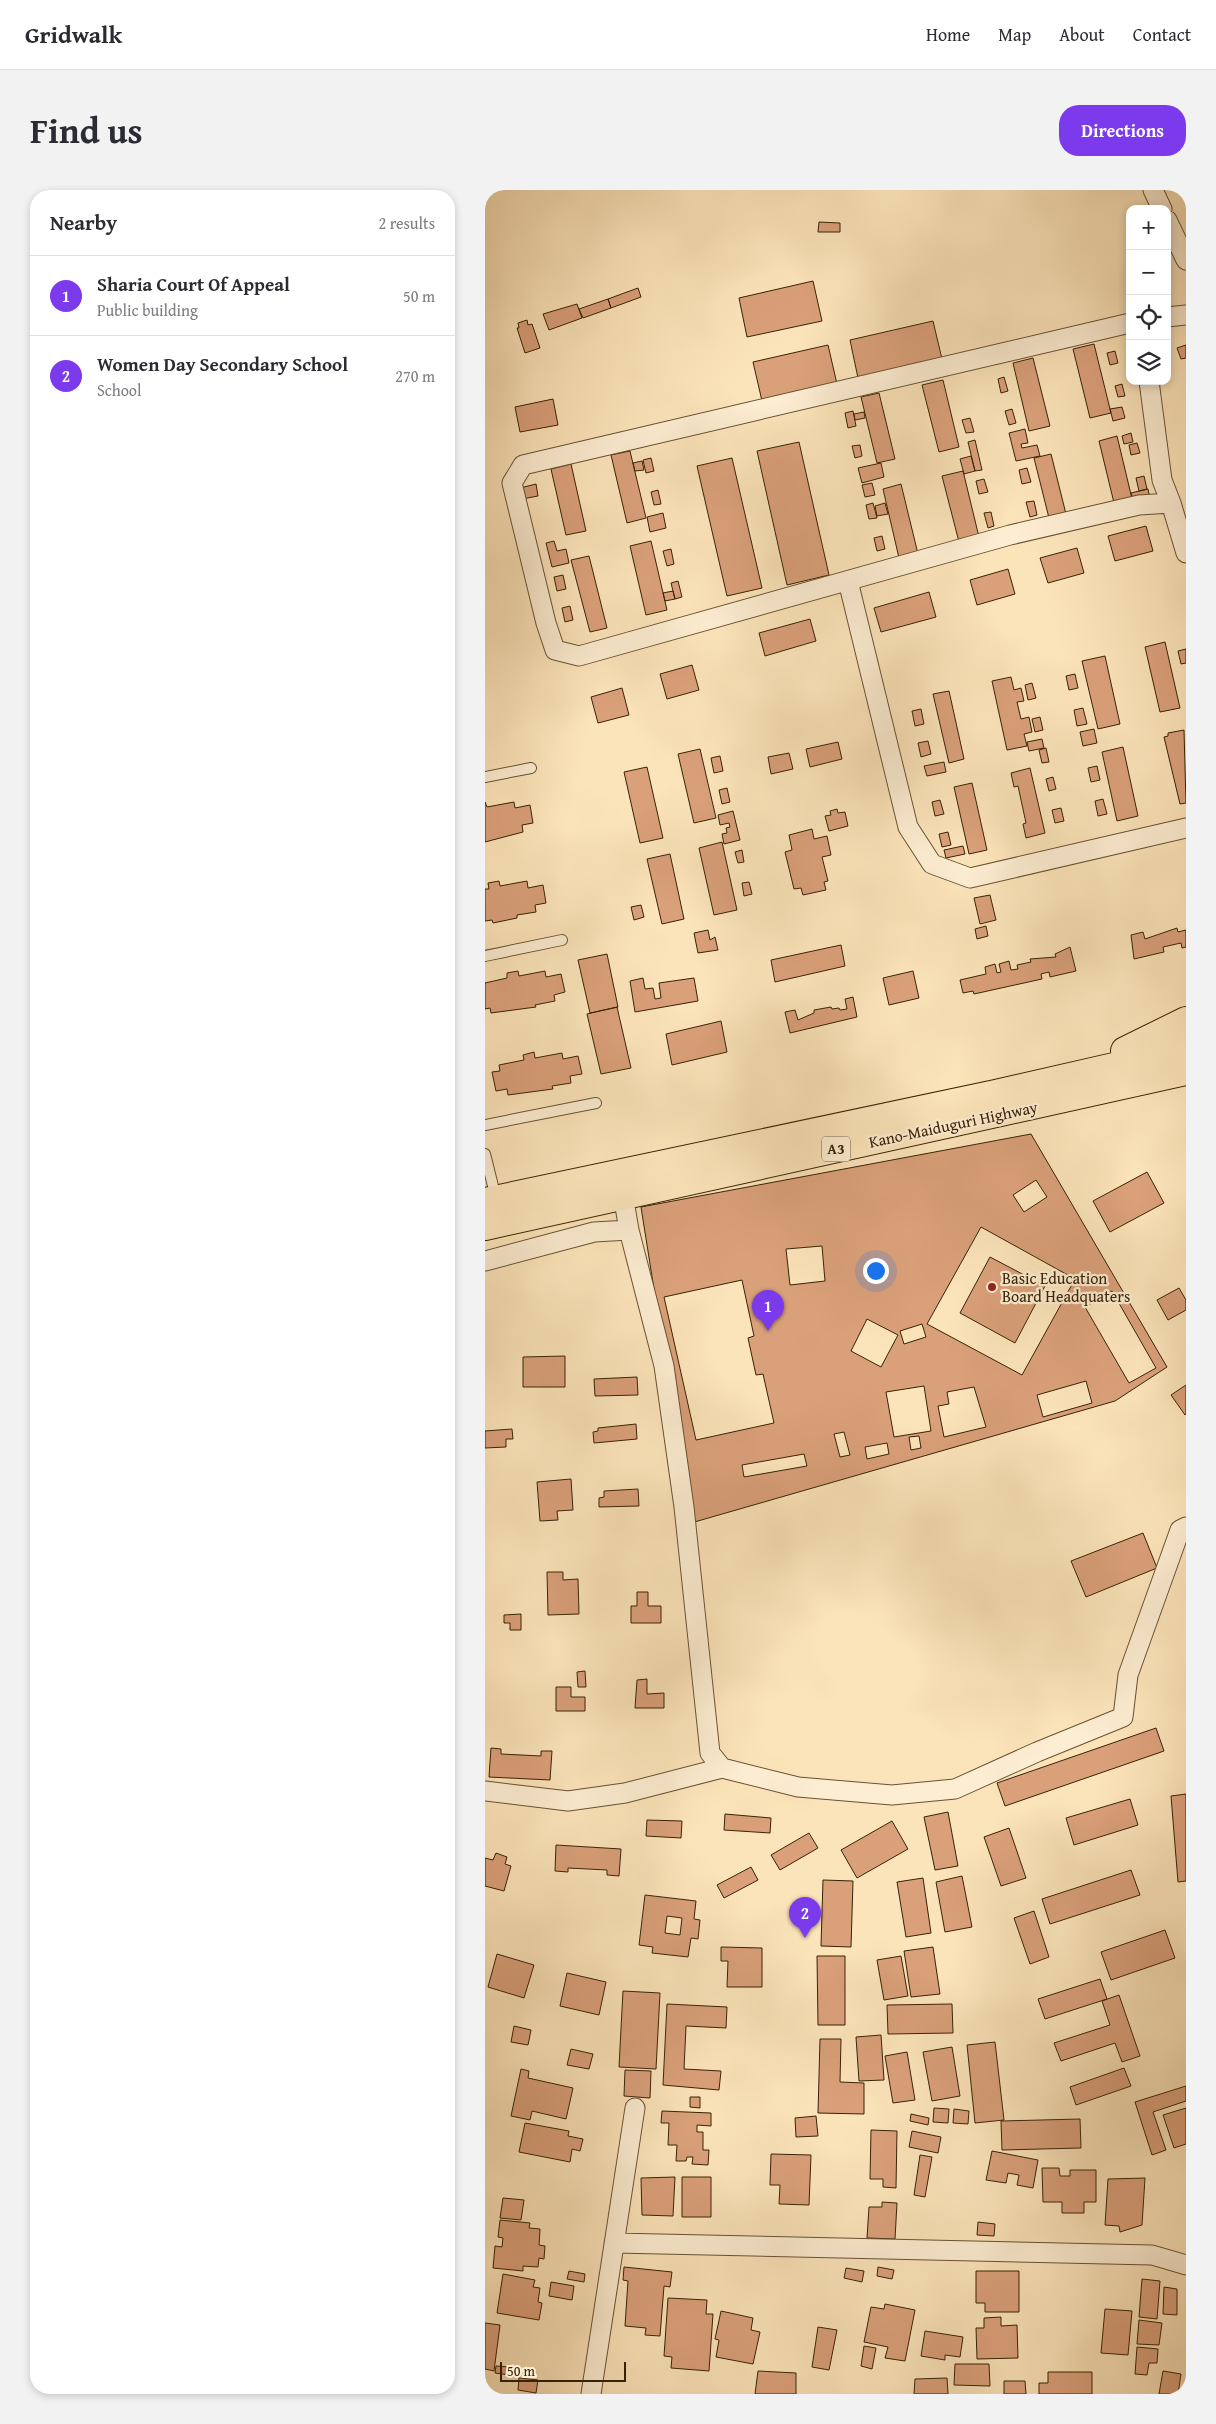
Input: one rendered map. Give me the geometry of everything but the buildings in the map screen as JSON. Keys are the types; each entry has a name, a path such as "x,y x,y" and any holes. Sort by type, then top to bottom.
{"highway":[{"name":"A3","path":"1067,1078 1173,1029 1186,1021"},
{"name":"Kano-Maiduguri Highway","path":"491,1200 1067,1078 1186,1048"},
{"name":"Kano-Maiduguri Highway","path":"485,1226 1186,1071"}],"street":[{"path":"1153,190 1160,205"},
{"path":"1171,228 1186,260"},
{"path":"1171,317 1186,315"},
{"path":"1126,324 523,465 512,484 546,623 555,650 579,656 1010,535 1139,505 1171,503"},
{"path":"1150,385 1162,480 1186,553"},
{"path":"848,581 908,827 931,864 970,878 1186,828"},
{"path":"623,1194 629,1230 664,1366 684,1507 710,1753 722,1768"},
{"path":"485,1261 594,1232 629,1230"},
{"path":"485,1791 568,1801 625,1793 722,1768 798,1787 892,1795 955,1789 1037,1752 1123,1717 1128,1675 1180,1530 1186,1528"},
{"path":"591,2394 635,2108"},
{"path":"614,2244 1152,2255 1186,2265"}],"lane":[{"path":"485,777 531,768"},
{"path":"485,956 562,940"},
{"path":"485,1125 596,1103"},
{"path":"485,1154 491,1200"}],"place":[{"name":"Basic Education Board Headquaters","path":"992,1287"},
{"name":"Sharia Court Of Appeal","path":"768,1331"},
{"name":"Women Day Secondary School","path":"805,1938"}]}
